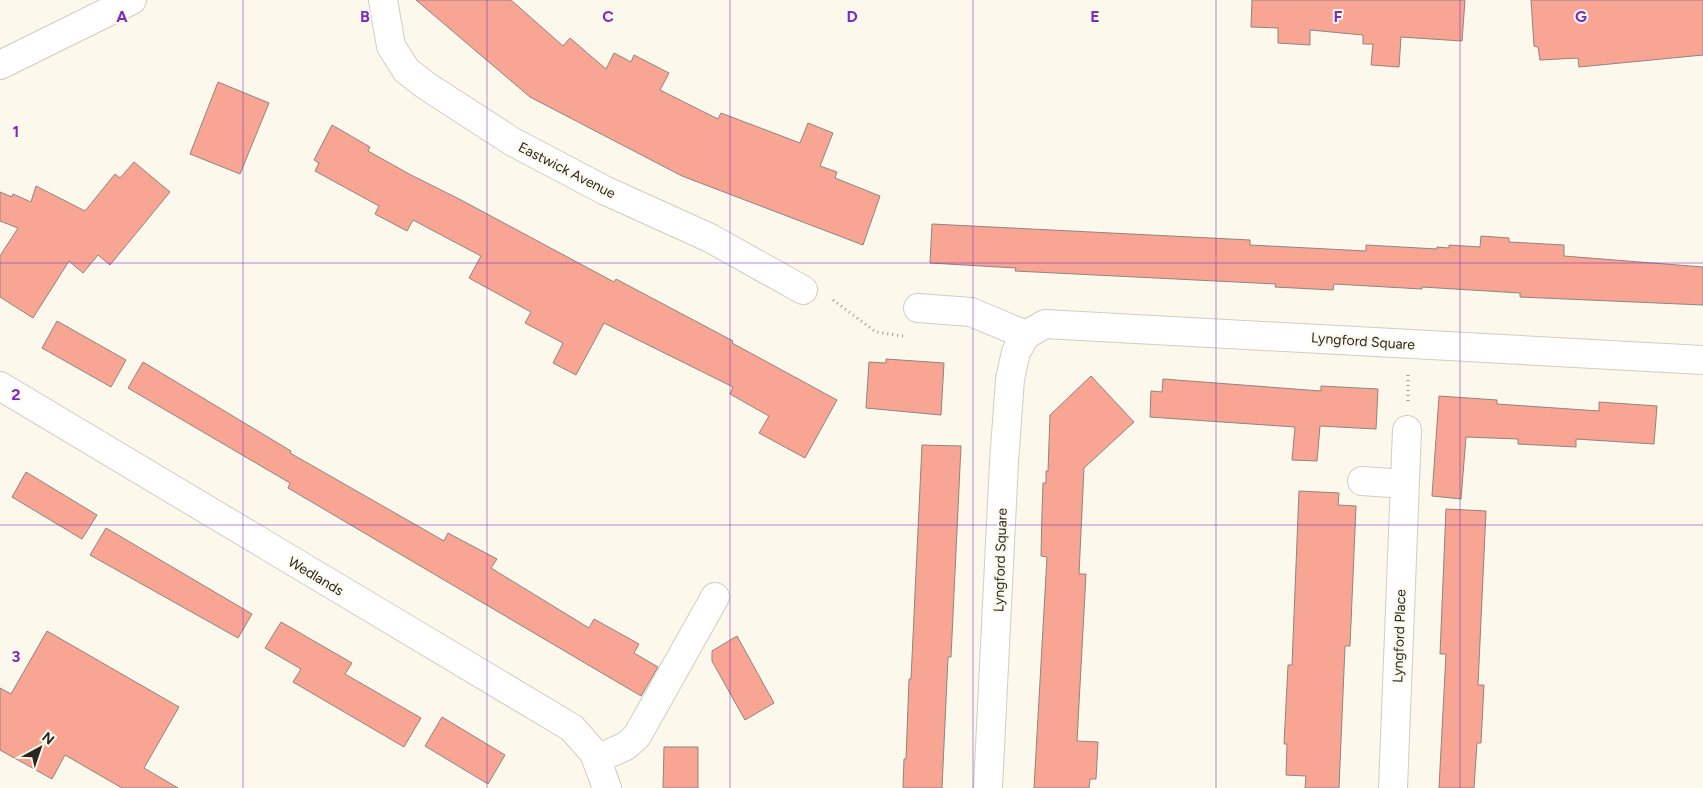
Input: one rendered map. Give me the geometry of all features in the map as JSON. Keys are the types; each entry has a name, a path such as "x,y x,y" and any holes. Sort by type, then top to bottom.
{"street":[{"path":"0,65 132,0"},
{"name":"Eastwick Avenue","path":"384,0 391,46 406,70 425,85 513,142 604,190 710,238 803,290"},
{"path":"922,308 970,312 1026,335"},
{"name":"Lyngford Square","path":"988,788 1004,462 1010,380 1016,352 1026,335 1045,324 1703,360"},
{"name":"Wedlands","path":"0,386 572,728 594,753 607,788"},
{"name":"Lyngford Place","path":"1393,788 1407,430"},
{"path":"1362,480 1405,484"},
{"path":"597,760 626,746 637,736 715,597"}],"path":[{"path":"803,290 813,286 876,332 916,336 922,308"},
{"path":"1407,430 1412,344"}],"building":[{"path":"416,0 511,0 563,46 570,38 606,69 614,53 631,62 634,55 669,73 660,90 718,119 721,113 800,143 808,123 833,133 820,166 837,172 835,178 880,196 863,245 682,176 530,97"},
{"path":"1252,0 1465,0 1462,41 1401,37 1399,67 1371,65 1373,44 1363,44 1363,35 1310,30 1310,45 1278,43 1278,28 1251,27"},
{"path":"1531,0 1703,0 1703,55 1579,67 1578,58 1540,60 1538,47 1534,46"},
{"path":"218,82 269,103 240,174 190,154"},
{"path":"332,125 370,147 368,151 411,175 614,282 616,279 733,341 732,343 837,400 805,458 759,433 769,416 730,394 733,387 604,323 576,375 553,363 563,343 525,323 531,312 469,278 481,256 413,220 407,231 375,214 379,206 315,171 319,163 314,160"},
{"path":"134,162 170,192 110,265 98,255 83,273 69,261 33,318 0,297 0,256 18,228 0,221 0,192 12,197 13,194 31,202 36,186 85,211 115,174 120,178"},
{"path":"932,224 1250,240 1250,245 1366,251 1366,245 1437,249 1437,247 1449,248 1449,245 1480,247 1481,236 1509,238 1509,242 1564,245 1564,256 1703,267 1703,305 1520,297 1520,293 1422,287 1422,289 1334,284 1333,290 1275,287 1276,284 1015,271 1016,268 930,263"},
{"path":"57,321 126,360 111,387 42,348"},
{"path":"886,359 944,363 941,415 866,408 869,362 886,363"},
{"path":"143,362 291,451 290,453 444,541 448,533 497,559 491,568 589,628 594,619 639,644 634,653 658,667 641,696 288,488 290,483 128,388"},
{"path":"1091,376 1134,422 1084,468 1079,574 1086,574 1077,741 1098,742 1096,779 1090,779 1089,788 1034,788 1047,557 1041,556 1043,483 1046,483 1046,471 1048,471 1050,415"},
{"path":"1163,379 1321,391 1321,386 1378,389 1376,429 1320,426 1317,461 1292,460 1295,427 1150,417 1151,391 1162,392"},
{"path":"1439,396 1497,400 1497,404 1599,411 1599,402 1657,406 1654,444 1576,439 1576,447 1518,444 1518,439 1466,437 1461,499 1432,496"},
{"path":"922,445 961,446 951,657 948,657 942,788 903,788 909,679 911,679"},
{"path":"26,472 97,515 82,539 12,497"},
{"path":"1299,491 1339,493 1338,505 1356,506 1350,646 1345,646 1339,788 1305,788 1306,776 1286,775 1287,744 1284,744 1288,665 1292,665"},
{"path":"1446,509 1486,511 1478,685 1484,685 1481,743 1477,743 1474,788 1439,788 1446,654 1440,654"},
{"path":"106,528 252,614 238,638 90,555"},
{"path":"281,622 352,663 345,674 421,718 404,747 293,682 301,669 265,648"},
{"path":"47,631 179,707 144,768 178,788 122,788 65,755 52,779 0,750 0,688 11,694"},
{"path":"737,636 774,703 745,720 712,661 712,651"},
{"path":"442,717 505,755 488,784 425,746"},
{"path":"664,747 698,747 698,788 663,788"}]}
